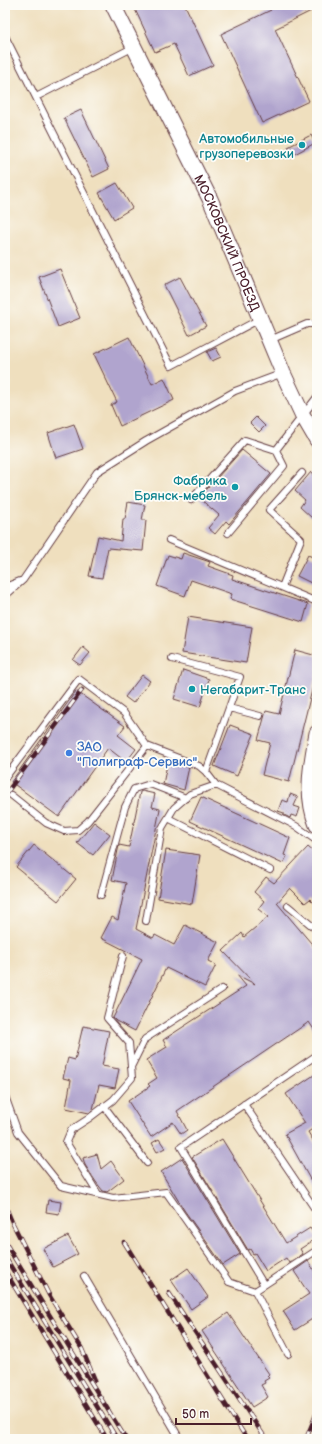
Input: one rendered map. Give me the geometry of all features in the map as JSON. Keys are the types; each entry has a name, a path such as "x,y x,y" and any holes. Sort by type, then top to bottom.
{"street":[{"name":"МОСКОВСКИЙ ПРОЕЗД","path":"113,5 210,199 283,373 303,416 317,440"},
{"path":"317,733 312,759 310,785 312,813 317,825"}],"lane":[{"path":"5,36 171,366 260,319"},
{"path":"36,98 134,47"},
{"path":"269,340 307,324 317,324"},
{"path":"5,596 23,580 97,472 146,441 235,391 283,373"},
{"path":"276,450 317,398"},
{"path":"190,500 245,440 276,450 284,466 228,533"},
{"path":"282,587 301,539 269,510 302,473"},
{"path":"169,540 317,602"},
{"path":"5,586 23,580"},
{"path":"172,659 240,677 206,772"},
{"path":"5,778 78,679 124,713 147,746 199,766 206,772 216,785 296,826 317,841"},
{"path":"229,708 260,716"},
{"path":"12,795 46,823 64,831 78,830 88,821 147,746"},
{"path":"101,895 125,807 134,789 150,784 186,798"},
{"path":"146,921 162,828 174,808 190,794 216,785"},
{"path":"168,818 270,870"},
{"path":"288,906 317,930"},
{"path":"98,1194 66,1142 71,1130 113,1100 132,1078 128,1043 107,1018 123,956"},
{"path":"131,1067 146,1039 222,989"},
{"path":"264,1285 181,1147 317,1055"},
{"path":"5,1096 18,1132 61,1186 113,1198 166,1192 229,1282 255,1292 288,1354"},
{"path":"244,1104 317,1212"},
{"path":"104,1106 147,1163"},
{"path":"255,1292 317,1250"},
{"path":"84,1276 180,1439"}],"building":[{"path":"133,5 185,5 213,65 189,76 174,44 155,52"},
{"path":"268,5 317,5 317,8 275,29 309,101 262,123 221,34 271,10"},
{"path":"81,110 109,169 93,177 64,118"},
{"name":"Автомобильные грузоперевозки","path":"311,135 315,143 293,155 288,147"},
{"path":"117,183 132,208 114,219 99,193"},
{"path":"60,269 80,318 58,327 39,277"},
{"path":"180,277 206,326 189,335 164,285"},
{"path":"129,337 152,384 164,378 174,400 120,426 111,405 117,402 94,354"},
{"path":"216,348 221,357 212,361 207,352"},
{"path":"256,417 265,426 259,432 250,423"},
{"path":"74,424 83,449 56,458 48,433"},
{"name":"Фабрика Брянск-мебель","path":"242,450 271,474 229,524 226,521 215,534 208,528 219,515 199,498"},
{"path":"311,472 317,480 317,512 312,518 300,507 305,500 295,491"},
{"path":"128,502 145,505 142,520 146,520 143,551 108,548 102,578 89,576 98,536 121,541 123,519 125,519"},
{"path":"183,553 210,562 208,566 233,575 232,579 308,604 303,622 230,599 232,594 191,580 185,596 157,586 168,555 181,559"},
{"path":"308,555 317,559 317,586 297,576"},
{"path":"188,617 252,627 246,663 182,653"},
{"path":"83,647 90,653 80,665 73,660"},
{"path":"295,650 317,656 317,670 289,782 262,775 270,743 258,740 266,711 279,714"},
{"name":"Негабарит-Транс","path":"183,670 209,679 200,707 174,699"},
{"path":"142,675 150,681 133,703 125,697"},
{"path":"76,691 125,726 118,735 136,749 126,762 108,748 59,817 11,782"},
{"path":"230,725 254,734 237,776 214,766"},
{"path":"168,760 189,767 184,790 163,784"},
{"path":"142,791 155,794 152,807 160,809 136,929 153,938 155,935 174,945 185,925 218,942 208,961 216,965 205,987 166,968 135,1031 113,1018 142,959 101,938 112,917 118,920 126,883 112,880 119,845 129,847 140,792"},
{"path":"290,794 298,797 294,806 300,808 297,817 291,815 290,818 284,815 284,813 278,811 282,800 288,802"},
{"path":"201,797 290,838 284,855 287,856 283,864 190,821"},
{"path":"94,822 110,834 93,855 77,843"},
{"path":"34,845 76,879 58,901 16,867"},
{"path":"308,847 317,855 317,906 310,899 305,903 290,888 277,903 317,950 317,1034 309,1022 177,1111 187,1130 181,1134 173,1122 151,1137 128,1101 150,1086 148,1084 157,1078 146,1060 167,1047 163,1040 246,986 237,975 255,984 223,951 242,933 244,937 268,917 258,909 264,901 254,892 266,877 274,883"},
{"path":"166,850 200,855 192,904 158,898"},
{"path":"83,1026 109,1031 102,1066 119,1069 115,1088 99,1085 93,1109 89,1113 66,1108 71,1080 63,1078 68,1058 75,1060"},
{"path":"317,1073 317,1126 308,1132 317,1147 317,1192 285,1134 305,1123 286,1094"},
{"path":"159,1139 165,1148 157,1152 152,1143"},
{"path":"222,1139 286,1243 310,1228 317,1238 300,1249 303,1254 289,1263 286,1258 266,1271 255,1253 253,1254 250,1249 248,1250 192,1157"},
{"path":"97,1154 101,1169 111,1161 124,1179 107,1192 103,1191 96,1182 85,1165 83,1158"},
{"path":"182,1158 240,1254 223,1265 184,1210 161,1172"},
{"path":"48,1200 61,1202 59,1214 46,1212"},
{"path":"68,1236 78,1254 53,1267 43,1249"},
{"path":"308,1261 317,1275 317,1316 295,1330 283,1311 309,1294 294,1271"},
{"path":"188,1268 208,1297 191,1309 171,1280"},
{"path":"228,1313 269,1374 267,1376 269,1378 261,1385 268,1397 252,1407 202,1331"}],"railway":[{"path":"5,795 82,690"},
{"path":"5,1205 49,1295 82,1349 95,1380"},
{"path":"5,1242 126,1439"},
{"path":"124,1242 247,1439"},
{"path":"5,1257 117,1439"},
{"path":"5,1271 107,1439"},
{"path":"169,1293 266,1439"},
{"path":"306,1439 317,1412"}],"place":[{"name":"Автомобильные грузоперевозки","path":"302,145"},
{"name":"Фабрика Брянск-мебель","path":"235,487"},
{"name":"Негабарит-Транс","path":"192,689"},
{"name":"ЗАО \"Полиграф-Сервис\"","path":"69,753"}]}
